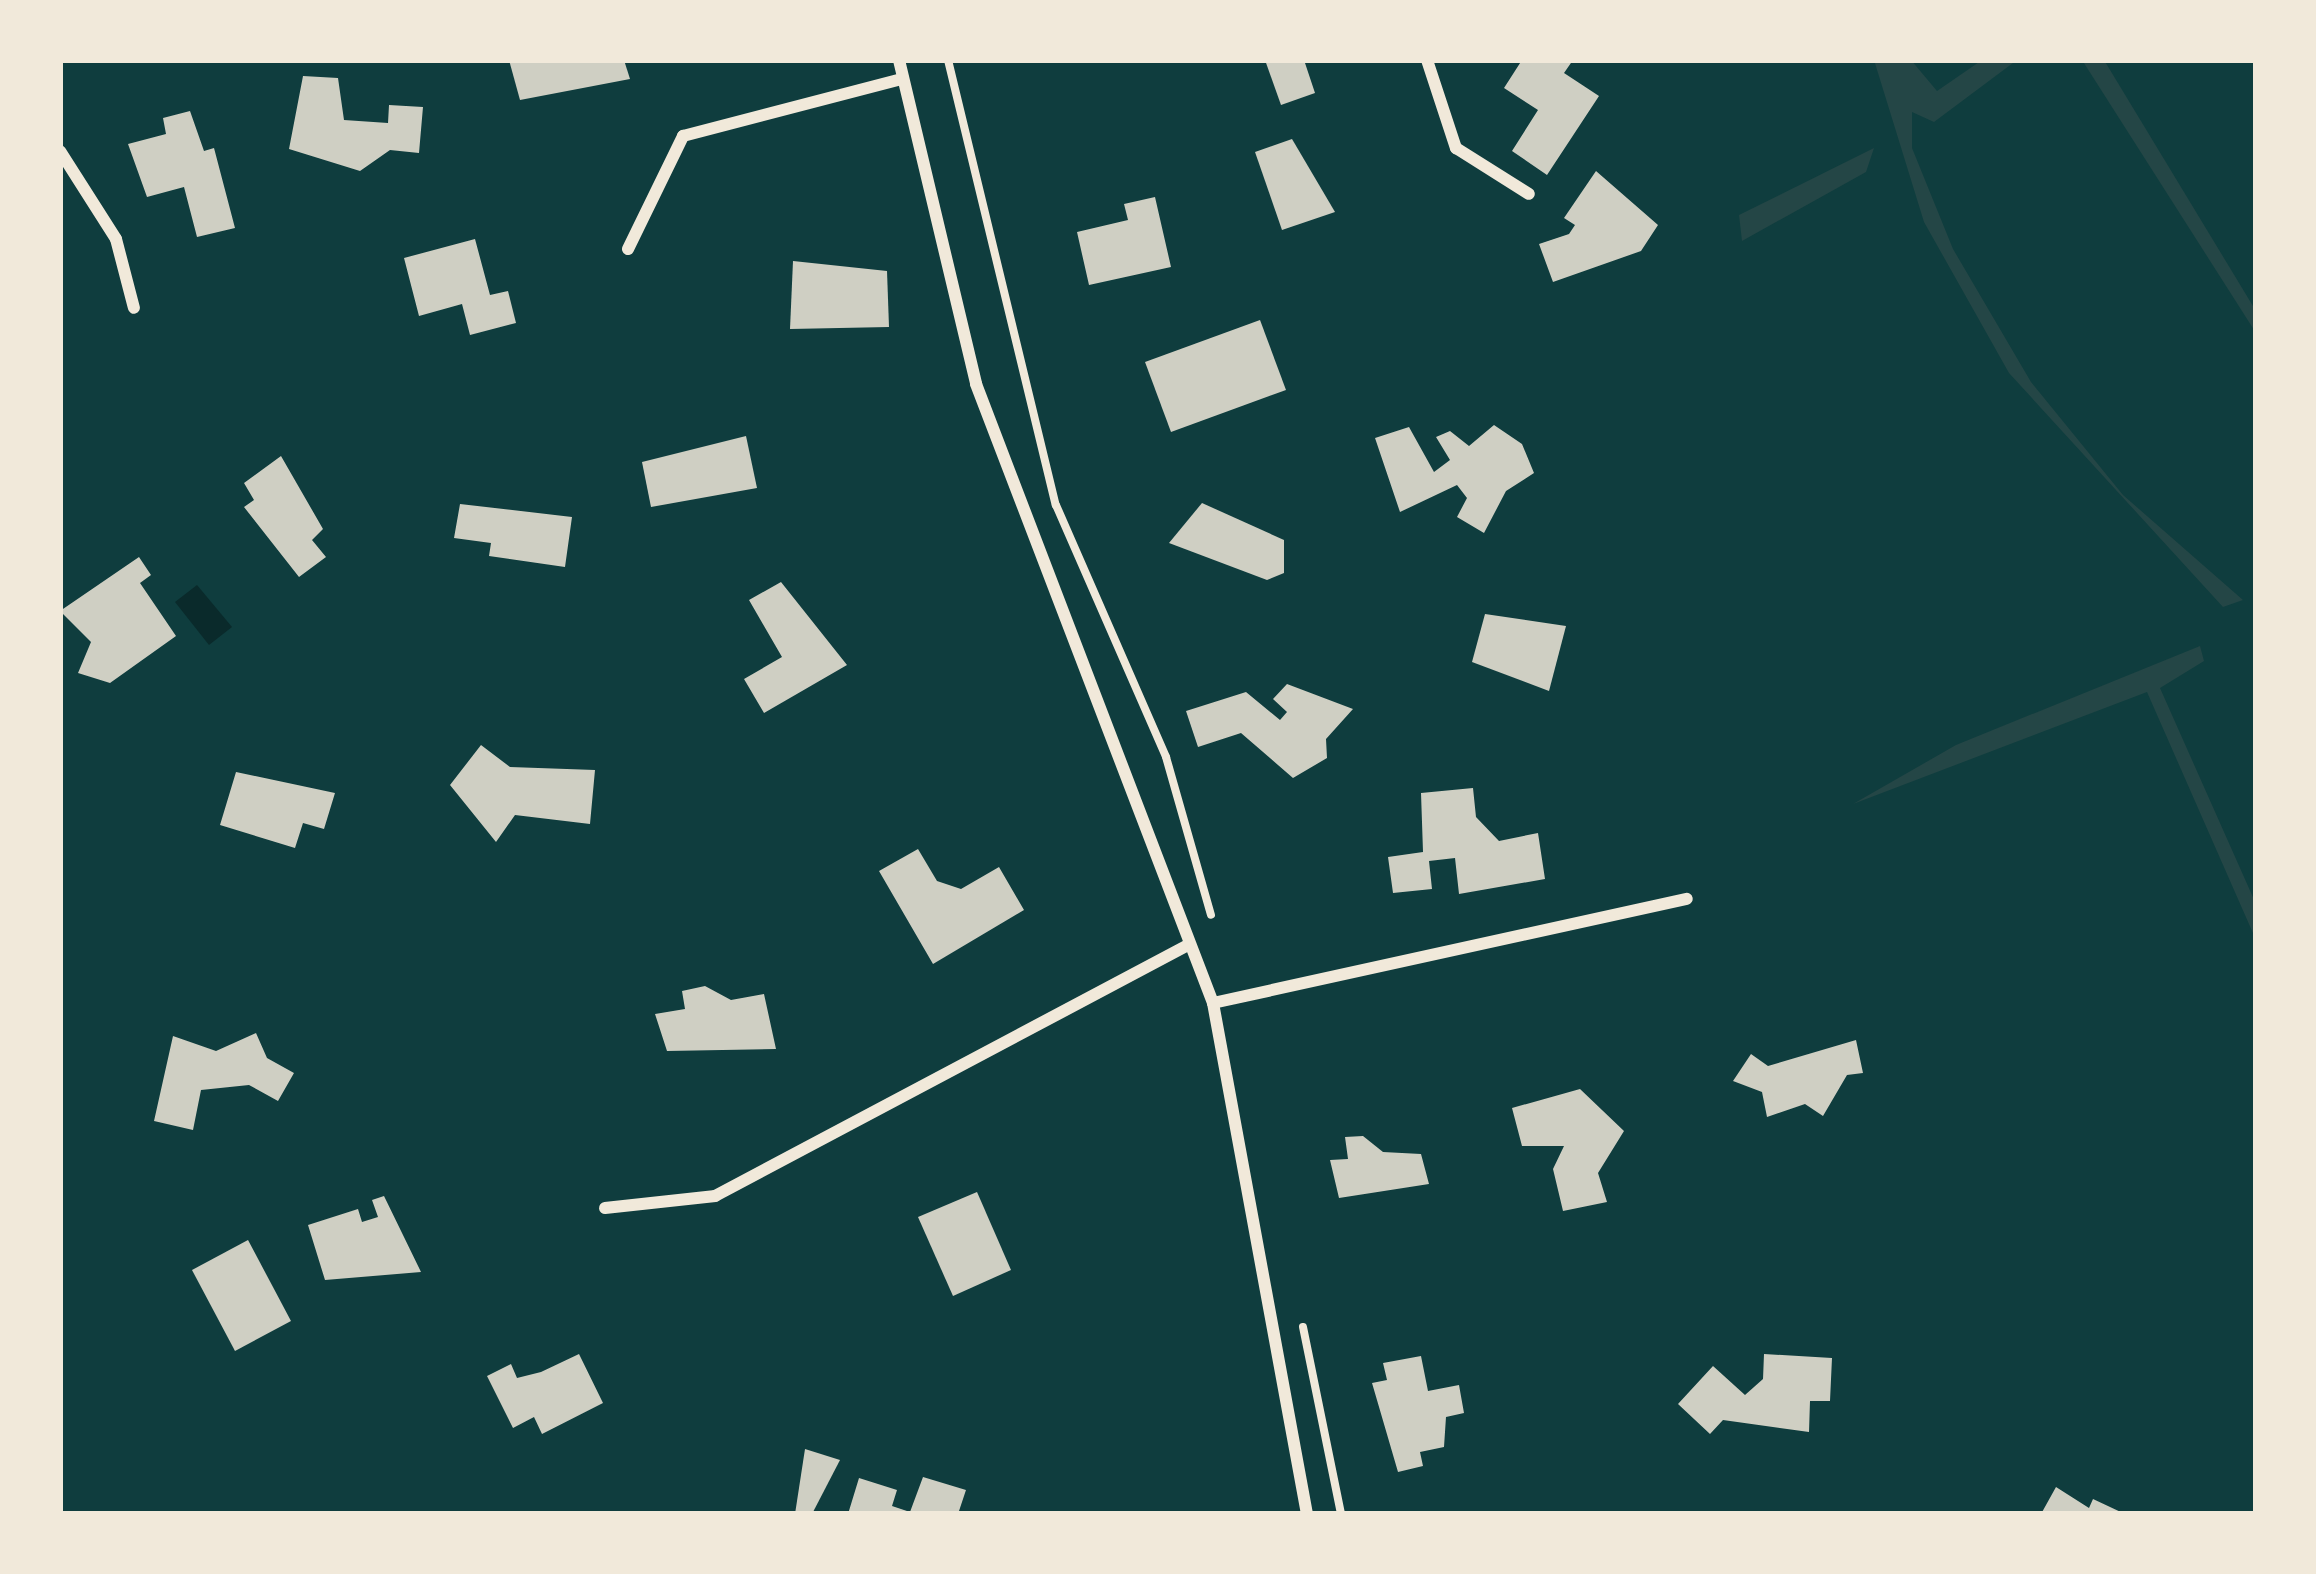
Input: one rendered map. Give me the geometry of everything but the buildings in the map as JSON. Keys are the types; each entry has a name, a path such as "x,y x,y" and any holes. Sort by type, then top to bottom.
{"street":[{"path":"899,60 976,384 1213,1003 1306,1514"},
{"path":"1427,60 1456,148 1529,194"},
{"path":"628,249 683,136 902,79"},
{"path":"60,151 116,239 134,308"},
{"path":"1213,1003 1688,899"},
{"path":"605,1208 715,1196 1188,945"}],"shaded area":[{"path":"1874,60 1911,60 1937,91 1982,60 2017,60 1934,122 1912,112 1912,148 1953,249 2031,382 2123,495 2243,600 2223,607 2009,373 1924,222"},
{"path":"2082,60 2104,60 2256,311 2256,333"},
{"path":"1874,148 1866,172 1742,241 1739,215"},
{"path":"197,585 232,627 209,645 175,602"},
{"path":"2200,646 2204,661 2160,688 2256,904 2256,940 2147,692 1853,804 1956,745"}]}
